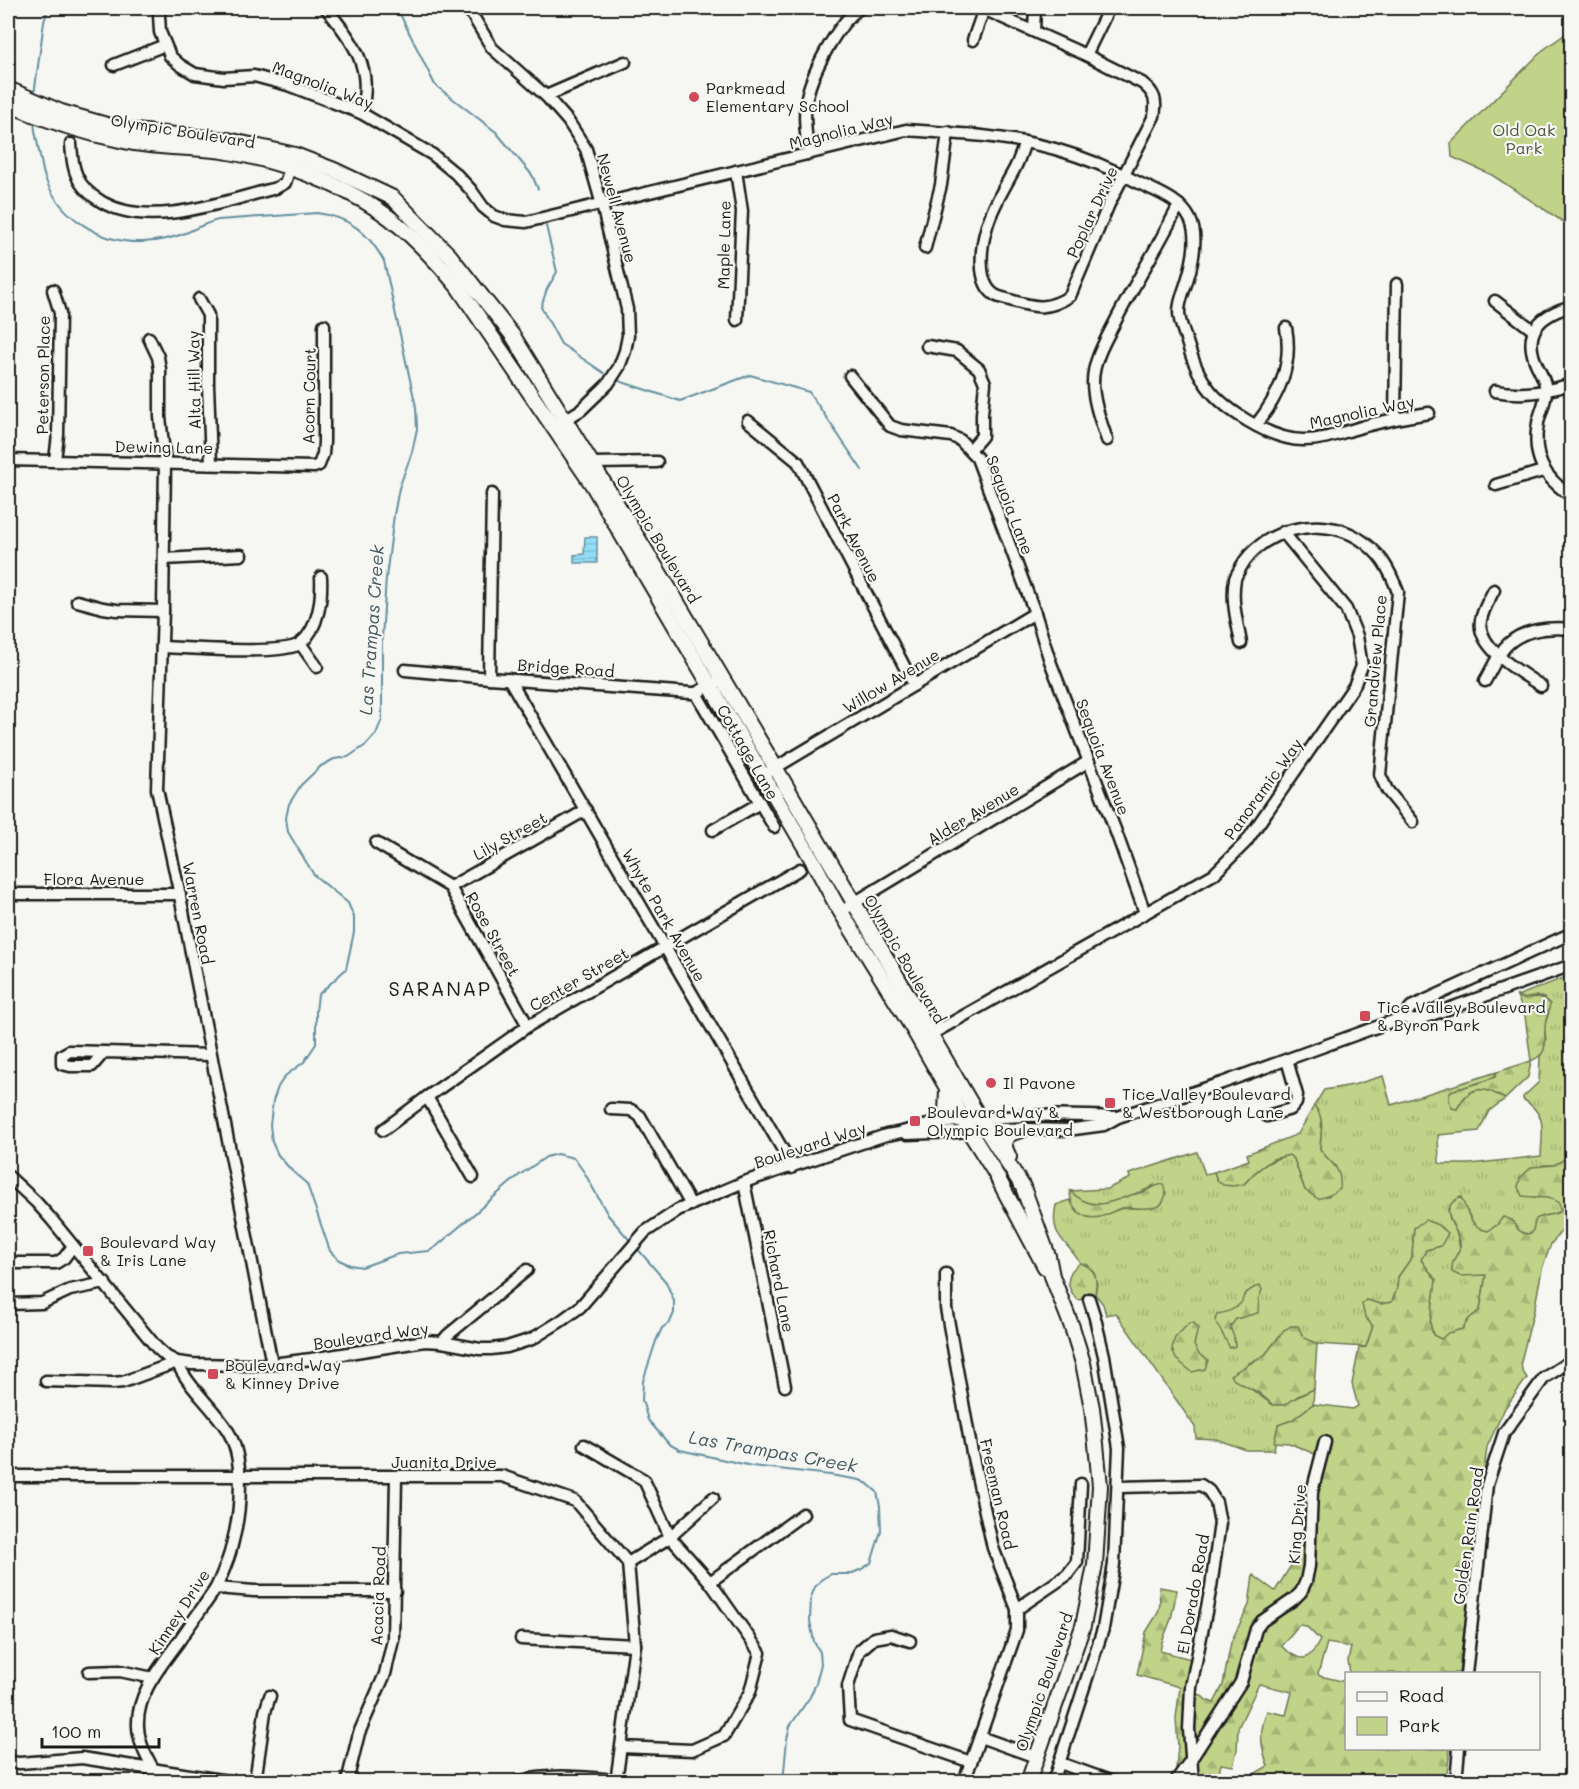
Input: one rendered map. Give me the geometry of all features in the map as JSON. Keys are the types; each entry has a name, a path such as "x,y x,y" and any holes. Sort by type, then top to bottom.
{"main road":[{"name":"Olympic Boulevard","path":"10,89 61,118"},
{"name":"Olympic Boulevard","path":"8,105 61,118 126,142 229,152 293,161 334,170 393,198 450,255 513,336 593,463 717,682 763,776 841,912 912,1027 994,1171 1041,1262 1052,1276"},
{"name":"Olympic Boulevard","path":"293,161 381,212 440,264 458,287 592,484 717,682 775,767 982,1124 1023,1187 1083,1363 1092,1408 1100,1486 1095,1565 1083,1626 1028,1782"},
{"path":"938,1123 945,1115 947,1088"},
{"path":"1016,1176 1016,1169 1005,1148 1005,1140 1009,1134 1022,1130"}],"street":[{"name":"Magnolia Way","path":"161,8 160,32 170,56 180,65 195,74 224,78 254,76 288,85 361,113 433,155 456,174 483,207 494,216 505,220 526,222 602,205 906,130 948,132 1025,142 1057,150 1125,176 1167,196 1179,205 1189,218 1194,233 1194,250 1180,301 1180,323 1194,364 1203,382 1232,410 1281,437 1303,441 1326,438 1395,418 1429,413"},
{"path":"326,8 358,53 365,78 366,96 361,113"},
{"name":"Newell Avenue","path":"468,8 492,48 546,96 568,121 586,149 627,309 628,336 619,367 608,384 581,410 553,427"},
{"path":"808,154 805,120 810,86 829,46 843,24 860,8"},
{"path":"973,40 983,8"},
{"name":"Poplar Drive","path":"983,8 1142,83 1155,97 1154,116 1109,204 1070,297 1056,305 1042,307 996,295 986,286 982,270 986,227 994,206 1016,166 1025,142"},
{"path":"1034,31 1035,8"},
{"path":"1086,55 1109,8"},
{"path":"114,64 165,45"},
{"path":"546,96 625,62"},
{"path":"925,248 941,185 948,132"},
{"path":"71,144 77,179 84,188 94,198 112,208 128,213 176,213 276,188 285,183 293,161"},
{"name":"Maple Lane","path":"736,171 742,211 737,320"},
{"path":"1107,440 1093,389 1097,360 1127,298 1179,205"},
{"path":"1395,418 1397,285"},
{"name":"Peterson Place","path":"53,290 60,313 58,435 55,460"},
{"name":"Alta Hill Way","path":"199,299 208,315 211,463"},
{"path":"1495,301 1533,330"},
{"path":"1572,306 1544,317 1533,330 1532,350 1543,376 1546,391 1537,438 1537,454 1543,471 1562,490 1572,496"},
{"name":"Acorn Court","path":"319,465 324,442 324,325"},
{"path":"1256,425 1268,409 1284,378 1289,343 1286,328"},
{"name":"Warren Road","path":"149,338 158,357 160,369 160,417 165,462 158,789 272,1364"},
{"path":"927,346 957,351 979,369 985,383 982,436 970,450"},
{"name":"Sequoia Lane","path":"850,376 890,426 902,430 951,436 960,440 977,458 1035,613"},
{"path":"1494,391 1514,394 1546,391 1572,384"},
{"name":"Park Avenue","path":"748,421 798,462 914,684"},
{"name":"Dewing Lane","path":"8,460 315,467 319,465"},
{"path":"593,463 657,462"},
{"path":"1496,485 1543,471"},
{"path":"492,494 490,594 496,598 492,678"},
{"name":"Grandview Place","path":"1241,643 1233,600 1236,577 1247,556 1261,544 1282,532 1309,527 1334,528 1356,537 1376,551 1390,571 1398,592 1380,775 1387,790 1413,822"},
{"name":"Panoramic Way","path":"930,1035 1214,874 1246,842 1354,686 1362,666 1357,636 1346,609 1282,532"},
{"path":"164,559 241,555"},
{"path":"162,647 273,650 285,649 300,643 307,636 317,615 321,602 321,578"},
{"path":"1494,590 1480,622 1483,635 1498,657 1541,686"},
{"path":"77,600 117,610 163,611"},
{"name":"Willow Avenue","path":"763,776 1035,613"},
{"name":"Sequoia Avenue","path":"1035,613 1050,662 1145,913"},
{"path":"1485,681 1508,644 1539,629 1572,629"},
{"path":"300,643 317,667"},
{"name":"Bridge Road","path":"405,670 696,693 717,682"},
{"name":"Whyte Park Avenue","path":"509,679 781,1147 791,1168"},
{"name":"Cottage Lane","path":"696,693 774,827"},
{"name":"Alder Avenue","path":"841,912 1089,762"},
{"path":"713,830 760,803"},
{"name":"Lily Street","path":"450,887 586,810"},
{"path":"376,843 450,887"},
{"name":"Center Street","path":"383,1130 528,1026 800,869"},
{"name":"Rose Street","path":"450,887 528,1026"},
{"name":"Flora Avenue","path":"8,894 180,894"},
{"path":"982,1124 1022,1130 1059,1130 1104,1125 1119,1117 1287,1060 1404,1017 1410,1007 1572,933"},
{"path":"1404,1017 1414,1021 1572,965"},
{"path":"104,1052 210,1055"},
{"path":"1267,1116 1291,1109 1296,1103 1297,1095 1287,1060"},
{"path":"426,1097 472,1177"},
{"path":"611,1109 631,1110 640,1116 691,1204"},
{"path":"967,1126 1070,1115 1119,1117"},
{"path":"1059,1130 1066,1122 1086,1121 1098,1116"},
{"name":"Boulevard Way","path":"177,1362 214,1365 272,1364 408,1343 442,1342 480,1349 507,1347 532,1339 580,1306 645,1232 678,1210 744,1182 886,1135 938,1123 967,1126"},
{"name":"Boulevard Way","path":"900,1133 926,1135 967,1126"},
{"path":"8,1192 12,1180 41,1208 157,1348 177,1362"},
{"name":"Richard Lane","path":"744,1182 785,1386"},
{"path":"8,1258 15,1263 56,1263 64,1258 73,1246"},
{"path":"442,1342 527,1270"},
{"name":"Freeman Road","path":"946,1274 946,1308 972,1453 993,1548 1017,1609 1017,1630 964,1782"},
{"path":"8,1305 42,1303 70,1290 105,1283"},
{"path":"1053,1782 1103,1629 1114,1564 1119,1448 1112,1397 1089,1299"},
{"name":"Golden Rain Road","path":"1467,1672 1487,1485 1493,1464 1504,1433 1544,1378 1572,1360"},
{"path":"46,1381 113,1383 131,1379 177,1362"},
{"name":"Kinney Drive","path":"161,1782 144,1751 138,1728 141,1702 153,1678 216,1588 232,1546 238,1506 238,1460 233,1440 215,1413 182,1375 177,1362"},
{"name":"King Drive","path":"1175,1782 1241,1682 1256,1629 1262,1621 1301,1592 1306,1581 1309,1566 1312,1491 1325,1442"},
{"path":"584,1445 644,1480 670,1537 710,1582 760,1653 750,1692 724,1736 692,1750 621,1747"},
{"name":"Juanita Drive","path":"8,1476 502,1476 575,1501 628,1563"},
{"name":"Acacia Road","path":"347,1782 359,1733 385,1674 391,1653 395,1625 396,1477"},
{"path":"1017,1609 1067,1575 1077,1562 1080,1484"},
{"name":"El Dorado Road","path":"1119,1487 1201,1485 1209,1491 1216,1503 1220,1523 1216,1555 1191,1687 1190,1761"},
{"path":"516,1782 535,1777 564,1775 616,1781 634,1645 628,1563 670,1537 713,1497"},
{"path":"710,1582 803,1514"},
{"path":"216,1588 254,1591 395,1591"},
{"path":"910,1641 891,1635 874,1638 859,1651 848,1686 850,1720 971,1762"},
{"path":"521,1639 634,1645"},
{"path":"89,1672 120,1671 153,1678"},
{"path":"255,1782 265,1712 270,1696"},
{"path":"980,1737 1036,1758"},
{"path":"1456,1782 1459,1750"},
{"path":"8,1762 82,1758 234,1782"},
{"path":"1190,1761 1192,1782"},
{"path":"1060,1763 1113,1782"}],"green space":[{"name":"Old Oak Park","path":"1571,30 1571,227 1492,175 1452,157 1451,143 1543,50"},
{"path":"1571,975 1571,1160 1567,1158 1554,1165 1543,1165 1534,1198 1551,1197 1559,1202 1561,1211 1537,1219 1532,1233 1525,1234 1512,1220 1488,1231 1475,1225 1467,1211 1448,1209 1460,1248 1453,1262 1475,1274 1486,1274 1480,1310 1462,1329 1441,1340 1433,1335 1430,1323 1436,1280 1421,1260 1426,1250 1441,1246 1414,1228 1412,1257 1398,1277 1392,1302 1381,1304 1367,1300 1365,1317 1373,1326 1366,1347 1317,1344 1284,1330 1265,1355 1249,1363 1247,1386 1272,1404 1287,1402 1314,1389 1313,1404 1292,1420 1278,1425 1274,1450 1246,1450 1216,1439 1196,1438 1195,1427 1116,1313 1106,1315 1103,1304 1095,1294 1097,1283 1088,1265 1080,1263 1057,1231 1054,1216 1056,1205 1070,1200 1075,1209 1099,1217 1122,1208 1147,1208 1154,1185 1115,1201 1100,1204 1085,1202 1070,1191 1107,1189 1130,1178 1129,1174 1197,1152 1205,1174 1214,1172 1217,1180 1244,1184 1264,1166 1289,1155 1294,1159 1305,1190 1336,1166 1320,1149 1322,1126 1318,1111 1314,1106 1324,1090 1353,1085 1383,1076 1391,1105 1497,1072 1495,1077 1450,1092 1449,1100 1452,1108 1457,1109 1467,1096 1477,1090 1490,1091 1505,1099 1489,1111 1479,1131 1438,1135 1439,1163 1470,1164 1541,1156 1542,1124 1540,1117 1523,1097 1539,1082 1540,1057 1546,1039 1544,1027 1549,1012 1544,998 1536,996 1524,999 1517,996"},
{"path":"1517,996 1524,999 1541,998 1550,1004 1545,1025 1543,1052 1531,1061 1525,1016"},
{"path":"1531,1061 1528,1077 1505,1099 1490,1091 1477,1090 1466,1095 1457,1109 1452,1108 1449,1100 1450,1092 1488,1080 1495,1077 1497,1072"},
{"path":"1314,1106 1320,1116 1322,1126 1320,1149 1335,1166 1339,1175 1340,1188 1318,1199 1305,1190 1294,1159 1289,1155 1273,1159 1254,1173 1244,1184 1223,1185 1217,1180 1214,1172 1249,1160 1247,1154 1298,1134"},
{"path":"1567,1158 1571,1160 1571,1219 1551,1244 1542,1269 1521,1361 1522,1370 1527,1378 1505,1408 1487,1447 1459,1672 1350,1672 1348,1661 1351,1647 1327,1643 1318,1674 1345,1682 1345,1750 1450,1750 1446,1781 1248,1781 1249,1777 1268,1766 1262,1738 1267,1711 1286,1715 1292,1692 1259,1684 1238,1728 1237,1750 1233,1766 1221,1764 1217,1781 1175,1781 1178,1746 1176,1718 1180,1687 1137,1675 1146,1632 1158,1613 1159,1587 1177,1590 1171,1619 1160,1651 1191,1659 1188,1692 1201,1695 1214,1703 1223,1685 1231,1642 1249,1605 1253,1575 1275,1591 1294,1561 1305,1522 1317,1455 1289,1443 1274,1442 1278,1425 1292,1420 1313,1404 1353,1409 1358,1406 1352,1384 1359,1348 1366,1347 1373,1326 1365,1317 1362,1304 1367,1300 1381,1304 1392,1302 1398,1277 1412,1257 1414,1228 1425,1220 1438,1225 1448,1233 1441,1246 1426,1250 1421,1260 1436,1280 1430,1323 1433,1335 1441,1339 1448,1333 1462,1329 1480,1310 1486,1275 1460,1276 1452,1272 1460,1241 1449,1214 1449,1208 1461,1197 1470,1218 1477,1227 1488,1231 1503,1217 1512,1220 1522,1233 1532,1233 1536,1219 1561,1211 1559,1203 1555,1200 1522,1196 1518,1187 1520,1178 1532,1167 1554,1165","holes":["1299,1625 1306,1626 1320,1640 1312,1653 1303,1658 1293,1655 1281,1646"]},
{"path":"1163,1184 1166,1194 1159,1206 1122,1208 1094,1218 1078,1212 1072,1203 1070,1191 1085,1202 1099,1204"},
{"path":"1080,1263 1093,1271 1096,1283 1095,1294 1078,1300 1071,1291 1068,1281 1072,1271"},
{"path":"1260,1285 1262,1290 1258,1313 1236,1319 1230,1327 1235,1346 1230,1348 1215,1320 1217,1314 1235,1308 1247,1292"},
{"path":"1189,1323 1194,1323 1198,1328 1194,1345 1199,1354 1208,1360 1205,1369 1192,1372 1176,1359 1172,1349 1175,1338"},
{"path":"1291,1326 1298,1326 1303,1337 1317,1344 1314,1389 1285,1405 1273,1405 1259,1393 1234,1380 1230,1375 1265,1355 1284,1330"}],"water":[{"path":"585,537 597,537 597,563 574,563 574,555 584,554"}],"waterway":[{"name":"Las Trampas Creek","path":"34,95 48,8"},
{"path":"397,8 435,85 496,132 532,175 538,189"},
{"name":"Las Trampas Creek","path":"34,119 43,171 52,192 72,216 97,233 127,241 149,242 177,236 218,220 317,213 348,222 364,234 384,261 416,407 417,429 412,452 399,488 386,578 382,638 382,719 376,734 366,745 348,757 334,759 321,766 301,785 289,804 286,818 288,832 314,875 348,903 354,917 354,932 346,969 318,995 316,1044 304,1062 285,1076 273,1101 270,1125 272,1142 278,1155 307,1184 330,1251 339,1260 350,1265 362,1267 398,1254 429,1251 518,1176 546,1157 557,1154 574,1158 608,1215 632,1243"},
{"path":"546,226 557,272 547,289 541,307 561,344 604,373"},
{"path":"619,381 680,401 750,375 809,392 862,470"},
{"name":"Las Trampas Creek","path":"636,1247 666,1282 674,1301 674,1313 670,1322 662,1328 656,1341 643,1381 642,1400 648,1420 669,1444 680,1450 752,1466 860,1480 877,1492 881,1531 871,1563 850,1574 831,1574 822,1579 815,1587 811,1597 810,1621 814,1642 820,1652 821,1664 810,1697 790,1726 783,1782"}],"place":[{"name":"Parkmead Elementary School","path":"694,97"},
{"name":"Tice Valley Boulevard & Byron Park","path":"1365,1016"},
{"name":"Il Pavone","path":"991,1083"},
{"name":"Tice Valley Boulevard & Westborough Lane","path":"1110,1103"},
{"name":"Boulevard Way & Olympic Boulevard","path":"915,1121"},
{"name":"Boulevard Way & Iris Lane","path":"88,1251"},
{"name":"Boulevard Way & Kinney Drive","path":"213,1374"}],"district":[{"name":"SARANAP","path":"440,989"}]}
